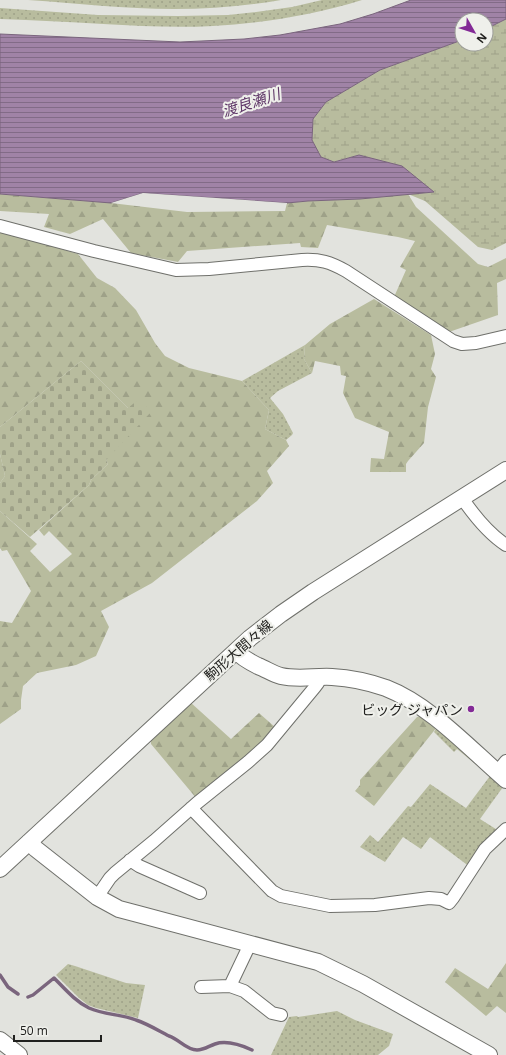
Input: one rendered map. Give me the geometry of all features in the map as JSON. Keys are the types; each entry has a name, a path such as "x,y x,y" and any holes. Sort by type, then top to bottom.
{"street":[{"path":"0,226 94,251 176,270 208,269 302,260 324,261 334,264 346,271 453,341 462,344 476,343 506,336"},
{"name":"駒形大間々線","path":"0,869 236,651 281,614 312,592 506,470"},
{"path":"462,498 491,533 506,545"},
{"path":"236,651 240,656 280,676 296,678 333,677 360,681 374,684 398,694 414,702 503,771"},
{"path":"97,897 110,878 130,860 154,841 190,808 244,766 267,745 315,687 318,683 319,677"},
{"path":"190,808 272,891 281,896 330,906 375,905 429,898 441,899 448,903 453,898 485,849 506,829"},
{"path":"29,842 97,897 119,909 318,962 363,984 489,1055"},
{"path":"130,860 139,866 200,893"},
{"path":"230,986 250,944"},
{"path":"201,987 230,986 244,991 272,1013 281,1015"},
{"path":"0,1040 19,1055"}],"green space":[{"path":"28,0 281,0 228,7 156,9"},
{"path":"322,0 362,0 326,10 288,18 213,26 185,27 0,19 0,8 98,15 228,15 292,7"},
{"path":"506,19 506,243 492,250 478,247 425,201 408,194 434,192 359,155 333,162 320,157 312,140 313,119 326,102 380,70 454,43 454,52 494,52 494,25"},
{"path":"0,194 111,203 187,212 285,211 287,203 360,199 408,194 416,207 478,264 488,267 506,258 506,279 497,283 498,315 449,332 394,297 406,270 400,267 415,241 327,225 318,248 301,247 300,243 187,251 178,262 131,253 103,219 70,234 44,227 49,214 0,211"},
{"path":"0,231 78,254 97,278 115,288 136,310 155,343 165,356 189,368 242,381 269,410 265,429 286,440 289,446 267,471 273,483 257,501 152,583 101,611 109,627 96,656 76,665 37,673 23,686 21,709 0,724 0,621 12,623 31,591 7,550 2,551 0,548 0,511 37,544 30,551 50,572 72,554 49,531 44,536 39,530 89,485 91,480 108,464 106,460 128,408 81,361 0,427"},
{"path":"374,299 431,335 435,354 431,369 436,377 428,407 424,443 406,464 406,472 370,472 371,458 384,459 389,432 355,418 343,393 346,376 341,375 340,366 315,361 312,373 304,359 305,345 330,324"},
{"path":"305,345 304,359 312,373 278,391 270,398 283,414 293,433 286,440 265,429 269,410 242,381"},
{"path":"81,361 128,408 139,399 151,412 106,460 108,464 91,480 89,485 30,537 0,511 0,483 5,476 0,454 0,427"},
{"path":"0,454 5,476 0,483"},
{"path":"190,702 231,739 259,713 276,728 264,742 197,799 151,744 151,739"},
{"path":"421,716 437,727 374,806 355,791 360,785 360,780 417,717"},
{"path":"437,727 503,787 480,819 499,831 470,867 430,837 421,849 403,837 385,862 360,847 370,835 378,842 408,806 411,807 430,784 466,808 490,776 457,749 454,752 434,732"},
{"path":"506,963 506,1013 497,1006 486,1016 445,982 455,968 488,989"},
{"path":"68,964 126,983 145,985 138,1018 88,1005 56,975"},
{"path":"337,1011 355,1020 393,1034 389,1046 378,1055 271,1055 289,1017"}],"water":[{"name":"渡良瀬川","path":"411,0 506,0 506,19 494,25 494,12 454,12 454,43 380,70 326,102 313,119 312,140 321,157 334,162 359,155 402,166 434,192 360,199 287,203 143,193 111,203 0,194 0,34 180,42 244,39 280,35 340,24"}],"pier":[{"path":"143,193 287,204 143,195 116,203 111,203"}],"waterway":[{"path":"0,975 8,987 18,994"},
{"path":"28,997 33,995 54,978 75,998 89,1008 130,1018 140,1022 173,1037 193,1050 204,1049 220,1043 239,1045 252,1050"}],"place":[{"name":"ビッグ ジャパン","path":"471,709"}]}
